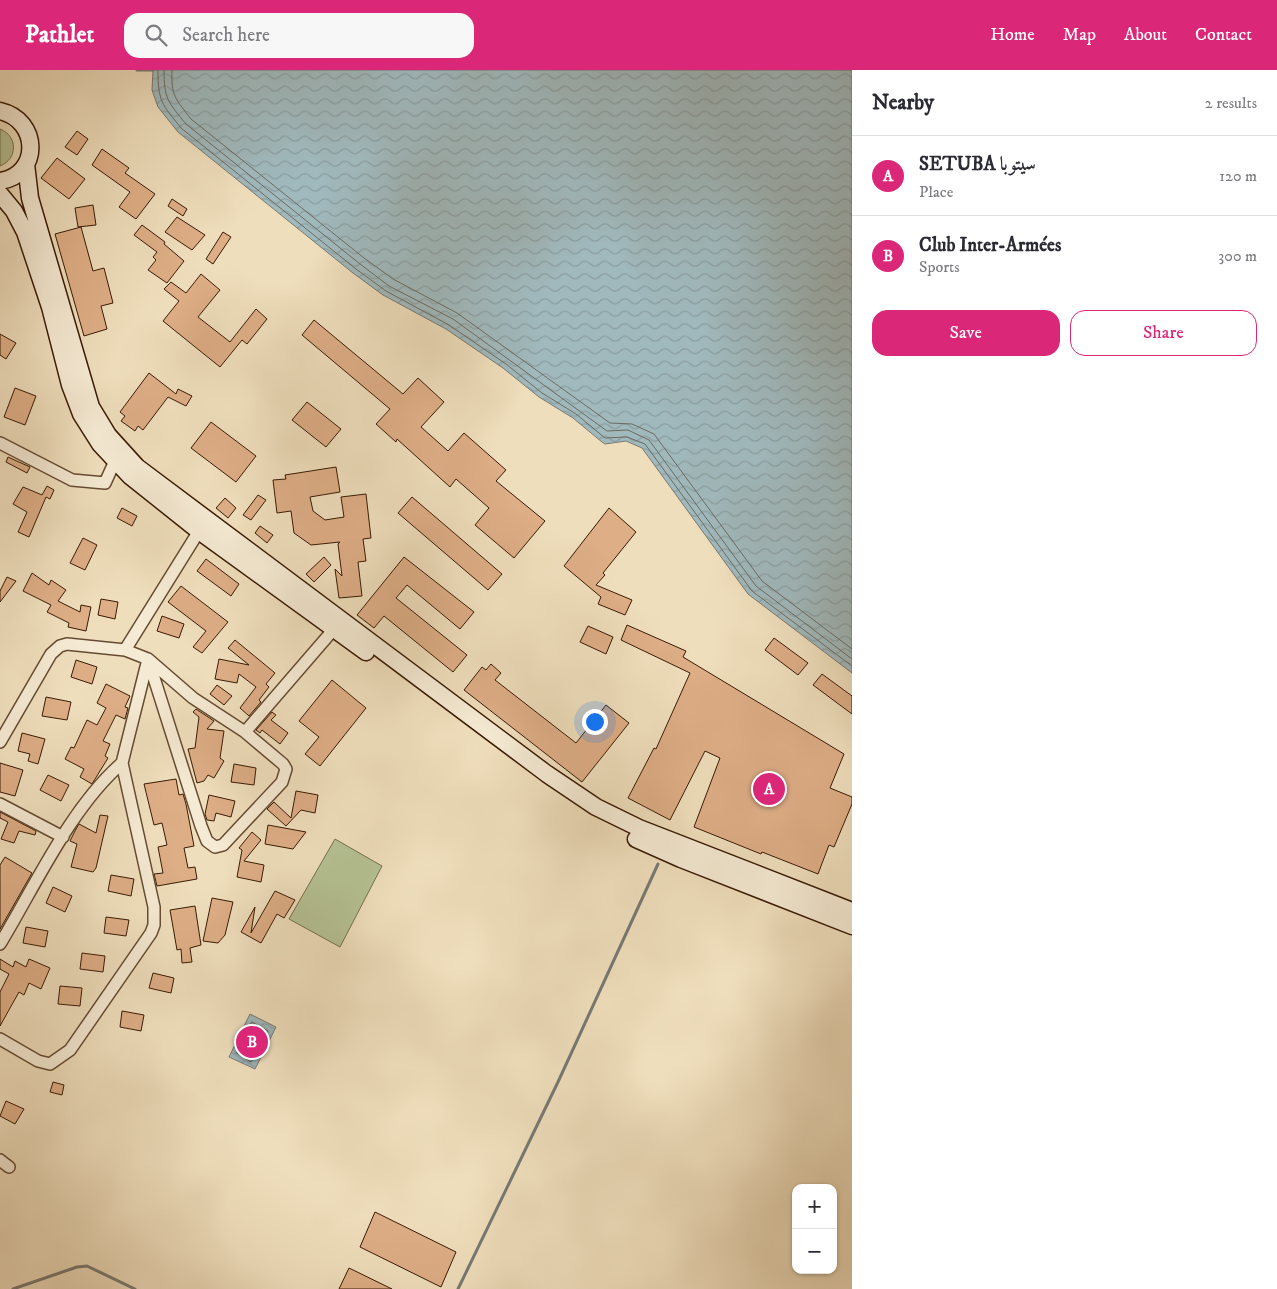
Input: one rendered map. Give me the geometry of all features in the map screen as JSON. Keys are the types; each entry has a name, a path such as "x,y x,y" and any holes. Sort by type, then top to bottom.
{"main road":[{"path":"0,111 18,119 29,135 30,155 26,164 17,175 0,182"},
{"path":"26,164 30,198 91,407 108,435 137,467 329,620 543,784 592,817 681,859 852,926"},
{"path":"0,194 14,211 25,232 81,414 115,460 130,476 199,530 596,807 671,842 852,911"}],"street":[{"path":"0,443 25,454 72,480 105,483 115,460"},
{"path":"125,650 199,530"},
{"path":"245,732 329,620"},
{"path":"0,742 51,654 60,646 67,644 125,650 148,659 193,698 245,732 283,764 285,775 282,782 223,845 214,848 207,841 148,659"},
{"path":"0,1039 38,1061 50,1064 59,1060 70,1050 151,933 154,925 154,907 122,763 148,659"},
{"path":"0,944 86,801 122,763"},
{"path":"0,804 63,837"}],"green space":[{"path":"0,129 10,137 14,148 10,158 0,166"},
{"path":"335,839 382,866 340,947 289,919"}],"water":[{"path":"153,70 852,70 852,673 748,594 642,448 626,441 605,444 573,418 539,397 503,368 446,329 383,295 353,273 178,132 158,107 152,90"},
{"path":"250,1014 276,1027 255,1069 229,1057"}],"building":[{"path":"77,131 88,139 77,155 65,147"},
{"path":"102,149 129,168 125,173 155,194 136,219 119,207 130,192 92,165"},
{"path":"57,158 85,179 69,199 41,178"},
{"path":"172,199 187,209 183,216 168,206"},
{"path":"93,205 96,225 78,227 75,208"},
{"path":"177,217 205,235 192,250 165,232"},
{"path":"142,225 165,242 164,244 184,261 167,283 148,270 156,260 153,257 157,252 134,235"},
{"path":"81,227 93,271 104,268 113,303 101,306 107,329 84,336 55,234"},
{"path":"223,232 231,237 213,264 206,259"},
{"path":"201,274 220,290 198,317 230,342 256,309 267,319 247,344 242,340 220,367 163,321 179,301 164,289 171,282 186,293"},
{"path":"314,320 403,394 418,378 444,402 421,427 448,451 464,433 506,470 496,481 545,521 514,558 475,525 489,508 456,479 450,487 397,439 396,442 376,424 390,409 302,335"},
{"path":"0,334 16,343 6,359 0,355"},
{"path":"149,373 176,394 178,389 192,396 186,406 168,397 143,430 138,426 135,431 121,421 125,416 120,412"},
{"path":"15,388 36,396 25,425 4,417"},
{"path":"307,402 341,429 326,447 292,420"},
{"path":"211,422 256,456 236,482 191,448"},
{"path":"8,457 30,467 27,473 6,462"},
{"path":"336,467 340,492 310,497 313,511 325,520 344,517 341,497 366,494 371,538 363,539 366,561 358,562 362,596 339,598 335,569 342,576 338,544 340,542 311,545 294,533 291,511 277,513 273,480 286,479 285,475"},
{"path":"47,486 54,490 50,499 46,497 29,537 18,532 27,512 13,504 23,487 42,495"},
{"path":"258,495 266,500 251,520 243,515"},
{"path":"412,497 502,574 488,590 398,513"},
{"path":"225,498 236,508 228,518 216,508"},
{"path":"122,508 137,516 132,526 117,518"},
{"path":"609,508 636,532 603,573 605,575 596,585 632,600 625,615 598,604 601,597 564,566"},
{"path":"260,526 273,535 267,543 255,533"},
{"path":"83,538 97,545 85,570 70,563"},
{"path":"324,557 331,565 314,582 306,574"},
{"path":"404,557 474,612 460,629 407,585 396,598 467,655 453,672 384,616 374,628 357,615"},
{"path":"206,559 239,584 231,596 197,571"},
{"path":"32,573 49,585 51,580 66,590 58,601 80,612 81,605 91,607 86,631 68,627 69,623 47,612 51,605 23,591"},
{"path":"7,577 16,581 0,602 0,591"},
{"path":"181,586 228,622 202,653 193,647 206,631 168,602"},
{"path":"101,599 118,602 115,619 98,615"},
{"path":"162,616 184,624 179,638 157,631"},
{"path":"627,625 686,651 683,657 844,754 830,788 852,797 852,804 834,847 829,845 818,874 762,852 761,854 694,827 720,758 705,751 670,820 628,798 654,748 656,749 690,673 621,640"},
{"path":"588,626 613,637 606,654 580,642"},
{"path":"774,638 808,663 798,675 765,650"},
{"path":"235,640 275,673 266,684 269,687 259,700 261,702 249,716 240,708 256,687 239,674 237,683 215,679 219,659 249,665 228,648"},
{"path":"76,660 97,667 92,684 71,677"},
{"path":"491,664 501,673 495,680 576,743 606,705 629,723 582,782 464,690 482,667 486,670"},
{"path":"822,674 852,696 852,714 813,685"},
{"path":"332,680 366,708 320,766 305,754 319,737 299,721"},
{"path":"106,684 130,696 125,707 128,708 125,719 116,715 103,741 110,744 105,756 108,758 92,784 80,777 84,769 65,759 71,747 74,748 87,720 97,725 106,708 97,703"},
{"path":"217,685 232,696 224,705 210,694"},
{"path":"46,697 71,702 67,720 42,716"},
{"path":"196,709 214,721 207,729 224,731 220,758 224,761 214,778 208,775 204,781 197,783 188,749 195,748 199,717 193,712"},
{"path":"272,712 276,715 271,720 288,733 280,744 262,730 260,733 256,730"},
{"path":"22,733 45,739 38,764 28,761 30,754 18,751"},
{"path":"0,763 23,770 15,796 0,792"},
{"path":"234,764 256,768 254,785 231,782"},
{"path":"48,775 69,785 61,801 40,790"},
{"path":"176,779 179,795 183,794 186,804 194,846 184,848 188,868 195,867 197,879 157,886 154,874 163,873 158,847 167,845 162,823 154,825 144,784"},
{"path":"296,791 318,795 315,813 301,810 286,826 267,809 274,802 291,818"},
{"path":"209,795 235,801 231,817 216,813 214,821 207,820 205,814"},
{"path":"0,812 36,831 35,835 19,831 14,843 1,839 8,822 0,818"},
{"path":"100,815 108,816 96,868 93,872 71,867 77,844 70,841 76,829 79,824 96,833"},
{"path":"268,825 306,832 293,849 265,844"},
{"path":"252,832 261,840 244,861 264,865 261,882 237,877 242,850 239,848"},
{"path":"5,857 32,873 0,929 0,865"},
{"path":"111,875 134,879 131,896 108,891"},
{"path":"53,887 72,896 65,912 46,903"},
{"path":"275,891 295,900 284,918 277,914 261,943 241,932 255,907 251,933"},
{"path":"212,898 233,902 225,935 218,943 203,941"},
{"path":"195,906 201,945 190,948 192,962 182,963 181,949 177,950 170,910"},
{"path":"106,917 129,920 126,936 104,933"},
{"path":"26,927 48,931 45,947 23,943"},
{"path":"82,953 105,956 103,972 80,969"},
{"path":"0,959 13,967 15,961 26,967 29,959 50,968 41,989 29,983 24,995 19,992 0,1026 0,992 9,974 0,969"},
{"path":"153,973 174,978 171,993 149,988"},
{"path":"60,986 82,988 80,1006 58,1004"},
{"path":"122,1011 144,1015 141,1031 120,1027"},
{"path":"53,1082 64,1085 62,1095 50,1092"},
{"path":"6,1101 24,1109 15,1124 0,1116"},
{"path":"375,1212 456,1252 441,1287 360,1247"},
{"path":"349,1268 392,1289 339,1289"}],"waterway":[{"path":"137,70 153,70"},
{"path":"458,1289 558,1082 658,864"},
{"path":"13,1289 77,1267 87,1266 135,1289"}],"place":[{"name":"SETUBA سيتوبا","path":"769,789"},
{"name":"Club Inter-Armées","path":"252,1042"}]}
